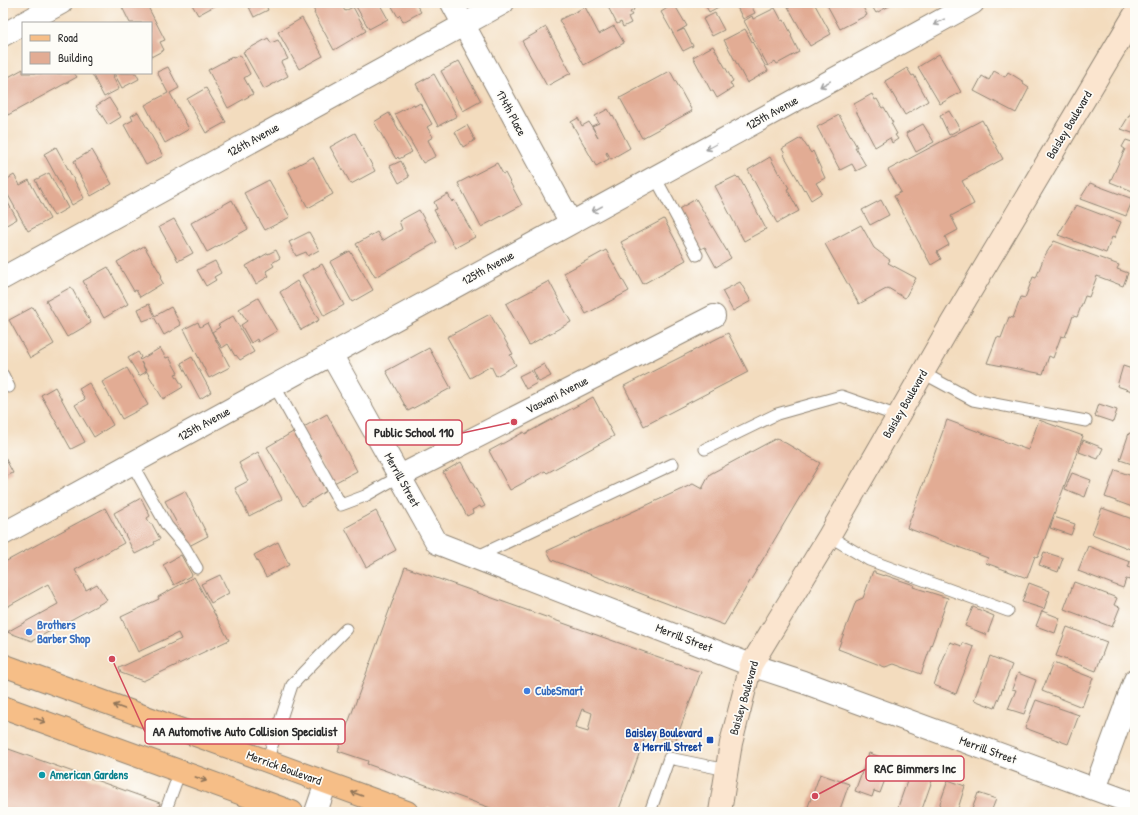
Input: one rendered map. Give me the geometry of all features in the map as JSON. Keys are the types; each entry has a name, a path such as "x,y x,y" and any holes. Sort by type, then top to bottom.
{"main road":[{"name":"Baisley Boulevard","path":"720,812 731,743 752,665 1135,14"},
{"name":"Merrick Boulevard","path":"3,665 407,812"},
{"path":"3,707 283,810"}],"street":[{"path":"26,22 61,3"},
{"name":"174th Place","path":"452,3 571,223"},
{"name":"126th Avenue","path":"3,278 504,3"},
{"name":"125th Avenue","path":"3,534 973,3"},
{"path":"3,35 22,24"},
{"name":"Vaswani Avenue","path":"400,476 714,316"},
{"name":"Merrill Street","path":"331,354 437,543 752,665 803,682 1135,804"},
{"path":"1095,789 1135,680"},
{"path":"316,812 326,783"}],"lane":[{"path":"655,177 697,255"},
{"path":"923,373 973,400 1086,421"},
{"path":"3,375 9,386"},
{"path":"274,386 341,505 365,496 400,476"},
{"path":"705,449 777,414 841,396 898,416"},
{"path":"132,464 167,526 184,546 197,568"},
{"path":"476,558 673,464"},
{"path":"829,536 869,560 1008,611"},
{"path":"267,761 292,685 346,629"},
{"path":"650,812 669,758 727,770"},
{"path":"166,812 180,771"}],"building":[{"path":"124,3 146,3 165,40 160,42 164,50 152,56 152,22 130,22 121,5"},
{"path":"191,3 220,3 198,15"},
{"path":"247,3 265,3 268,10 254,17"},
{"path":"310,3 340,3 345,11 353,7 366,31 334,50"},
{"path":"354,3 379,3 388,19 369,29"},
{"path":"390,3 419,3 417,6 421,12 403,22 400,15 398,17"},
{"path":"606,3 631,3 634,10 630,12 632,15 628,17 631,23 623,27 621,22 617,24"},
{"path":"704,3 726,3 709,12"},
{"path":"735,3 750,3 755,13 743,19"},
{"path":"790,3 814,3 831,34 810,46 787,5"},
{"path":"826,3 861,3 867,15 840,29"},
{"path":"870,3 895,3 876,13"},
{"path":"674,4 687,26 677,32 684,29 693,46 683,51 661,12"},
{"path":"585,7 599,34 614,26 624,43 584,65 559,20"},
{"path":"775,8 782,21 784,20 799,52 777,64 775,61 768,66 744,21 752,16 753,19"},
{"path":"715,13 724,30 712,36 703,19"},
{"path":"302,18 323,56 299,69 278,32"},
{"path":"546,27 571,73 547,86 522,41"},
{"path":"745,29 768,71 747,83 724,40"},
{"path":"268,38 271,43 278,40 288,59 281,62 288,76 264,89 243,52"},
{"path":"713,46 733,81 730,83 733,88 717,98 713,91 711,91 693,57"},
{"path":"939,54 961,92 940,104 918,67"},
{"path":"240,55 250,74 244,78 253,94 228,108 208,70 232,57 233,58"},
{"path":"459,61 481,101 463,111 441,71"},
{"path":"168,67 179,88 170,93 189,129 165,143 145,105 168,93 157,72"},
{"path":"907,68 912,76 914,75 928,101 905,115 885,81"},
{"path":"22,70 22,74 75,74 77,77 8,115 3,105 3,80"},
{"path":"670,71 692,111 642,138 620,98"},
{"path":"994,71 1005,77 1008,72 1024,82 1023,84 1029,88 1016,113 974,91 982,76 989,80"},
{"path":"92,74 113,74 113,77 119,89 104,97"},
{"path":"115,74 136,74 139,79 122,88"},
{"path":"434,74 457,116 438,126 416,84"},
{"path":"206,88 226,122 206,133 187,99"},
{"path":"872,94 882,108 884,107 893,123 891,123 898,139 892,143 890,138 875,147 856,111 854,104"},
{"path":"109,98 121,117 108,125 96,106"},
{"path":"420,103 432,124 427,127 433,137 428,140 436,156 423,163 395,114 414,104 415,106"},
{"path":"608,109 612,116 613,115 630,148 611,159 607,152 606,153 609,159 596,166 571,122 578,118 582,126 589,122 598,137 592,126 599,123 595,116"},
{"path":"949,111 960,129 949,135 940,116"},
{"path":"1132,111 1135,113 1135,134 1121,129"},
{"path":"138,112 163,156 146,165 124,125 133,120 131,116"},
{"path":"389,113 412,152 399,159 398,157 396,159 374,122"},
{"path":"839,115 866,166 856,171 852,164 840,170 817,127"},
{"path":"982,120 1003,159 962,181 974,204 951,216 958,230 945,237 949,245 937,252 941,259 931,265 894,196 901,192 888,170"},
{"path":"923,124 934,142 916,152 906,133"},
{"path":"467,125 475,140 463,147 455,132"},
{"path":"355,133 375,171 351,184 330,147"},
{"path":"801,138 811,153 813,151 825,178 816,183 822,193 811,200 784,155 785,154 782,149"},
{"path":"1126,140 1135,143 1135,192 1110,182 1125,149 1122,147"},
{"path":"56,147 84,198 72,205 44,154"},
{"path":"92,150 112,184 91,196 76,168 74,161"},
{"path":"313,157 333,194 308,208 288,170"},
{"path":"770,157 779,174 780,173 789,188 787,189 799,211 777,223 748,170"},
{"path":"401,161 409,177 399,183 390,166"},
{"path":"497,163 503,174 505,173 522,205 481,227 458,183"},
{"path":"49,173 68,208 54,216 35,180"},
{"path":"14,175 20,185 29,180 50,219 28,231 3,186 3,182"},
{"path":"736,176 738,178 739,177 766,229 744,241 715,186"},
{"path":"269,180 290,217 265,230 244,193"},
{"path":"1090,183 1133,199 1126,216 1080,199"},
{"path":"3,194 17,219 3,227"},
{"path":"448,194 452,202 454,200 475,237 455,248 434,210 437,209 434,202"},
{"path":"696,199 731,258 716,267 705,247 700,249 677,210"},
{"path":"232,200 248,229 207,252 191,223"},
{"path":"881,200 889,215 870,225 862,210"},
{"path":"1076,205 1121,222 1114,238 1112,237 1106,253 1058,235"},
{"path":"419,210 437,242 375,277 356,244 377,232 382,241 402,229 399,221"},
{"path":"174,219 193,253 178,261 159,227"},
{"path":"664,219 686,260 643,284 621,242"},
{"path":"861,225 874,248 890,260 888,263 916,278 905,298 888,288 859,304 825,244"},
{"path":"309,232 319,250 308,256 306,252 296,256 289,242"},
{"path":"1054,241 1119,265 1117,269 1128,273 1123,286 1097,276 1089,297 1085,296 1077,317 1073,316 1065,337 1061,336 1053,358 1049,356 1043,374 987,363 997,337 1001,338 1009,317 1013,318 1021,297 1025,298 1033,277 1036,278 1044,257"},
{"path":"144,246 162,276 160,278 163,283 140,297 136,290 134,291 117,262"},
{"path":"276,250 280,258 272,263 274,266 266,271 269,276 256,284 246,266"},
{"path":"606,250 629,291 586,314 564,273"},
{"path":"350,251 373,290 352,302 330,262"},
{"path":"215,261 221,273 214,277 216,280 206,286 197,270"},
{"path":"322,264 344,305 324,316 302,275"},
{"path":"108,267 128,304 104,318 83,281"},
{"path":"297,281 319,320 301,330 280,292"},
{"path":"549,281 571,322 529,345 506,304"},
{"path":"740,282 751,301 733,311 722,291"},
{"path":"71,287 91,323 67,337 46,301"},
{"path":"258,298 277,331 258,342 257,339 251,343 241,325 247,321 239,309"},
{"path":"149,304 155,316 171,307 181,325 164,335 154,317 143,321 138,309"},
{"path":"33,307 54,344 30,358 9,320"},
{"path":"490,314 513,354 510,355 516,365 496,376 491,366 470,378 447,337"},
{"path":"233,316 254,352 240,360 236,355 235,356 228,344 222,348 212,332 220,327 218,325"},
{"path":"198,322 200,327 207,323 230,367 209,378 184,329"},
{"path":"728,333 748,372 644,426 624,386"},
{"path":"160,348 166,358 169,357 178,373 175,374 183,387 163,399 141,362 146,372 139,376 128,358 138,352 141,357 139,359 140,360"},
{"path":"429,348 451,388 408,411 386,371"},
{"path":"192,357 211,392 200,399 181,363"},
{"path":"544,364 551,376 539,382 533,370"},
{"path":"1123,366 1135,370 1135,392 1117,386"},
{"path":"127,368 148,405 122,419 102,382"},
{"path":"531,370 537,383 526,389 519,376"},
{"path":"89,383 113,425 94,437 75,405 85,399 79,389"},
{"path":"55,387 85,442 71,449 41,395"},
{"path":"593,397 614,436 547,473 545,471 510,490 489,451 524,432 525,434"},
{"path":"1099,404 1117,410 1113,422 1095,416"},
{"path":"327,414 357,471 332,484 302,428"},
{"path":"947,420 1028,450 1039,420 1083,436 1038,557 1035,556 1027,578 986,563 988,558 907,528"},
{"path":"293,432 297,439 298,438 326,491 302,506 267,447"},
{"path":"1129,433 1135,435 1135,465 1120,460"},
{"path":"777,438 820,463 724,625 552,560 547,551 693,484 702,489 710,474"},
{"path":"1083,440 1103,448 1098,459 1079,452"},
{"path":"258,452 282,499 249,516 235,488 248,481 239,463"},
{"path":"3,454 13,473 3,478"},
{"path":"461,462 485,506 481,508 480,506 472,510 473,513 467,516 443,472"},
{"path":"1115,470 1135,477 1135,508 1105,497"},
{"path":"1072,473 1091,480 1085,497 1065,489"},
{"path":"185,491 208,536 189,546 165,501"},
{"path":"141,498 150,516 147,518 160,539 154,542 155,544 135,554 114,513"},
{"path":"105,508 124,543 75,570 86,590 97,584 107,600 32,641 7,632 58,604 48,584 3,609 3,563"},
{"path":"1102,508 1135,520 1135,551 1092,534"},
{"path":"376,511 396,550 366,567 345,528"},
{"path":"1054,517 1075,524 1071,535 1050,528"},
{"path":"278,542 289,565 266,577 254,555"},
{"path":"1088,546 1130,562 1128,567 1134,569 1130,580 1126,579 1123,588 1078,571"},
{"path":"1044,552 1063,558 1058,572 1039,565"},
{"path":"181,555 192,575 174,585 163,565"},
{"name":"CubeSmart","path":"405,567 701,672 675,742 647,732 618,812 550,812 545,810 545,812 502,812 367,764 368,761 338,751","holes":["582,709 592,713 588,732 575,728"]},
{"path":"873,571 875,571 875,573 914,585 913,587 948,598 921,674 894,664 885,667 838,649 856,601 863,598"},
{"path":"220,575 229,593 211,603 201,584"},
{"path":"194,577 229,640 143,681 121,673 119,668 181,639 178,633 138,652 121,617 159,599 158,597"},
{"path":"1074,582 1117,598 1114,605 1120,607 1112,627 1064,609"},
{"path":"1029,583 1050,591 1044,609 1022,602"},
{"path":"973,607 994,616 987,635 965,626"},
{"path":"1042,611 1060,618 1055,633 1036,626"},
{"path":"1067,627 1107,642 1096,671 1056,656"},
{"path":"950,642 962,646 963,643 974,647 956,694 934,685"},
{"path":"990,656 1012,665 995,708 974,700"},
{"path":"1053,663 1093,678 1082,707 1042,691"},
{"path":"1018,673 1036,680 1024,714 1008,709 1016,690 1012,689"},
{"path":"1036,700 1079,715 1068,744 1025,728"},
{"name":"American Gardens","path":"3,747 160,803 157,812 14,812 3,808"},
{"path":"869,753 892,761 880,793 874,791 872,797 855,791"},
{"path":"912,767 934,775 921,812 901,812 897,810"},
{"path":"820,774 849,784 839,812 806,812"},
{"path":"948,780 965,786 957,812 937,812"},
{"path":"978,793 996,799 991,812 971,812"}],"place":[{"name":"Public School 110","path":"514,422"},
{"name":"Brothers Barber Shop","path":"29,632"},
{"name":"AA Automotive Auto Collision Specialist","path":"112,659"},
{"name":"CubeSmart","path":"527,691"},
{"name":"Baisley Boulevard & Merrill Street","path":"710,740"},
{"name":"American Gardens","path":"42,775"},
{"name":"RAC Bimmers Inc","path":"815,796"}]}
